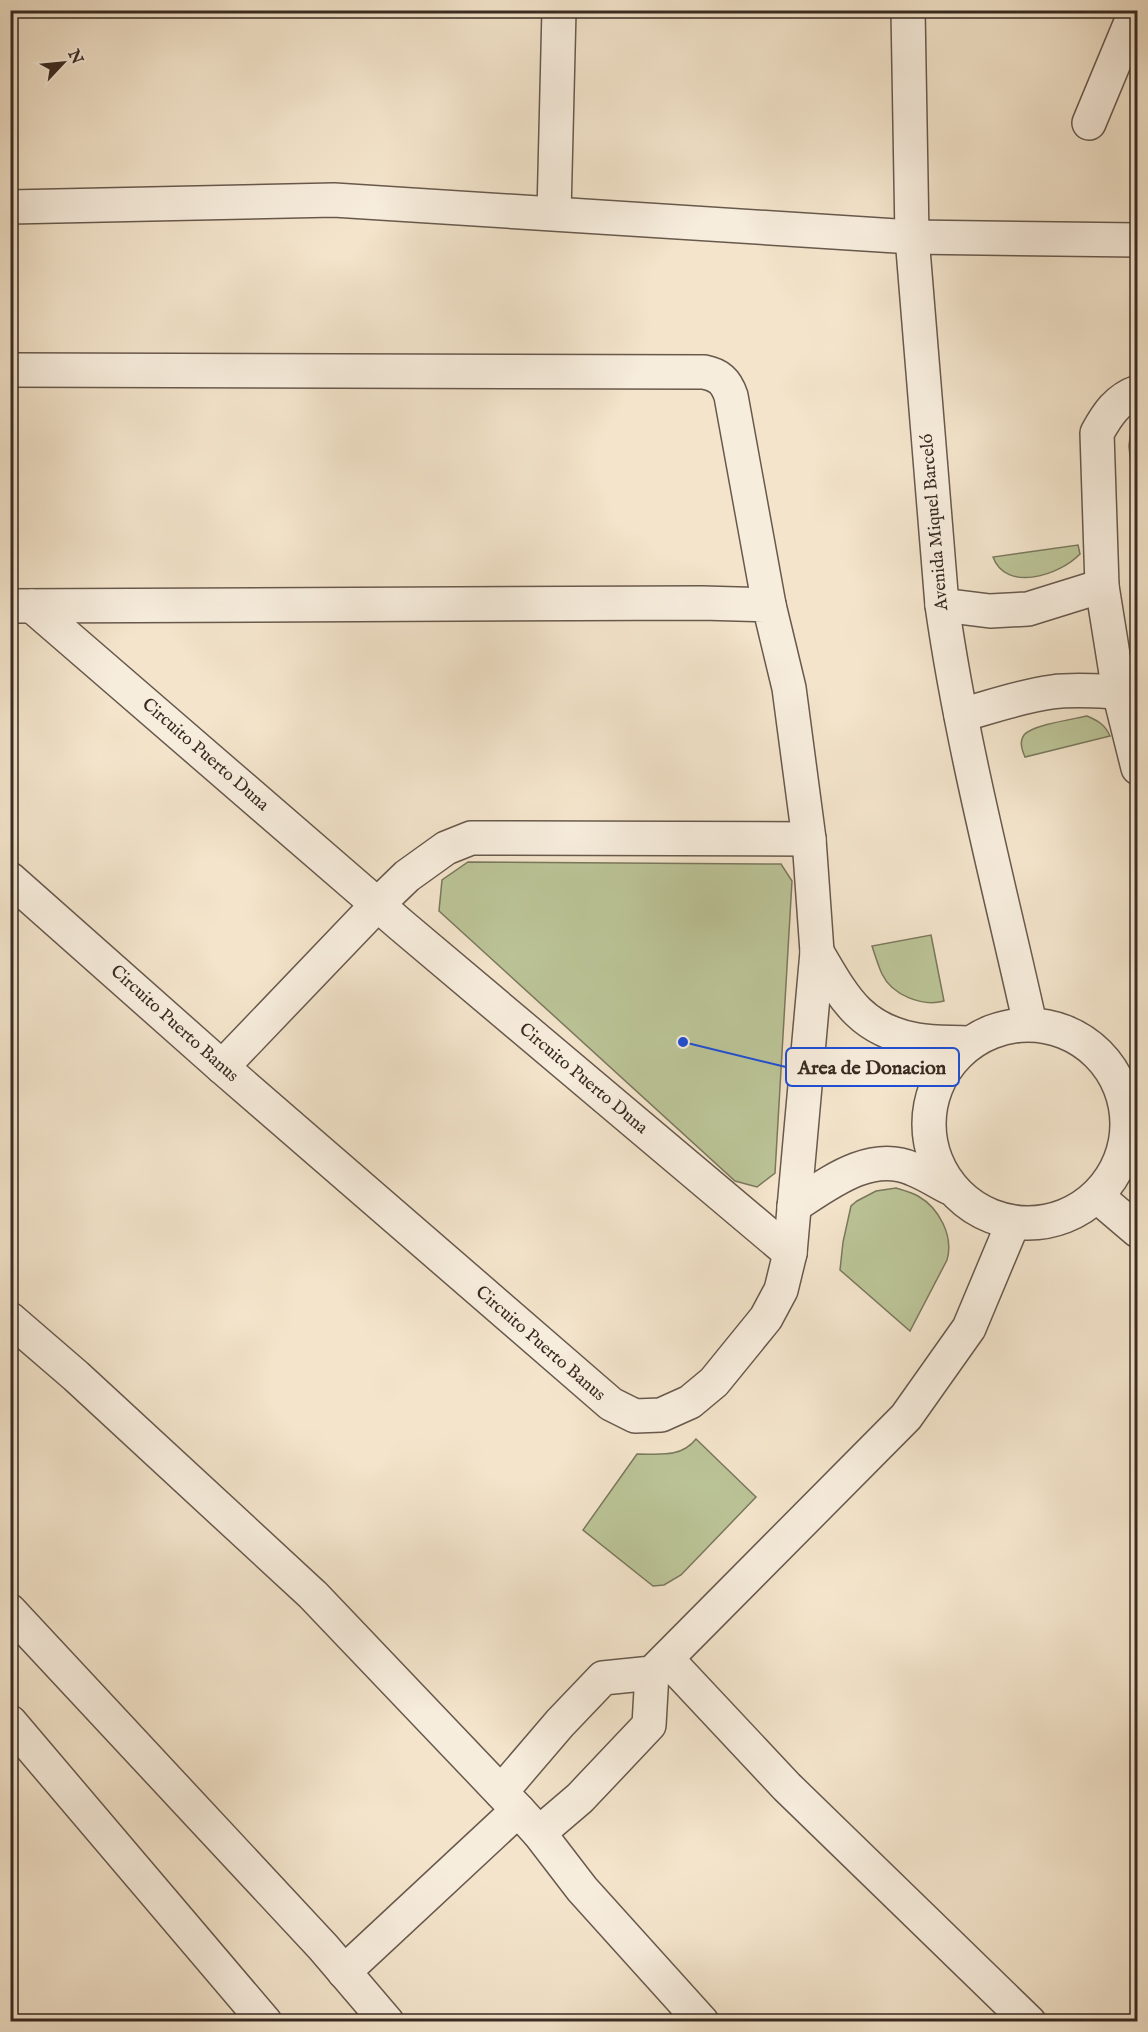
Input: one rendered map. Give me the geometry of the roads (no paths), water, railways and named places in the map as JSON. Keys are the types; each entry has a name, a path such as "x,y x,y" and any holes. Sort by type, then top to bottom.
{"street":[{"path":"554,213 559,10"},
{"name":"Avenida Miquel Barceló","path":"908,10 912,237 942,605 950,663 1030,1024"},
{"path":"1089,123 1136,10"},
{"path":"10,207 334,200 912,237 1137,240"},
{"name":"Circuito Puerto Banus","path":"10,370 704,372 722,378 731,396 769,605 789,688 809,839 817,952 790,1253 781,1290 766,1318 714,1382 690,1402 660,1415 635,1416 610,1404 222,1067 10,879"},
{"path":"1137,392 1128,395 1109,411 1097,433 1102,586 1119,692 1137,768"},
{"path":"942,605 990,611 1028,609 1102,586"},
{"path":"21,606 702,603 769,605"},
{"name":"Circuito Puerto Duna","path":"21,606 790,1253"},
{"path":"961,715 1053,692 1080,690 1119,692"},
{"path":"222,1067 407,876 446,848 471,838 809,839"},
{"path":"817,952 842,995 863,1018 889,1033 918,1041 969,1043"},
{"path":"794,1206 838,1178 861,1167 884,1163 911,1168 950,1188 975,1205 1022,1226 1064,1219 1098,1197 1129,1167 1129,1129 1123,1094 1109,1066 1088,1044 1060,1030 1030,1024 999,1028 969,1043 946,1066 932,1096 927,1128 934,1160 950,1188"},
{"path":"1098,1197 1137,1231"},
{"path":"344,1972 519,1811 560,1724 603,1678 659,1666 906,1417 969,1328 1013,1223"},
{"path":"10,1319 76,1376 313,1595 519,1811 582,1889 702,2022"},
{"path":"10,1611 344,1972 387,2022"},
{"path":"519,1811 580,1798 649,1725 659,1666"},
{"path":"659,1666 1029,2022"},
{"path":"10,1722 265,2022"}],"place":[{"name":"Area de Donacion","path":"683,1042"}]}
